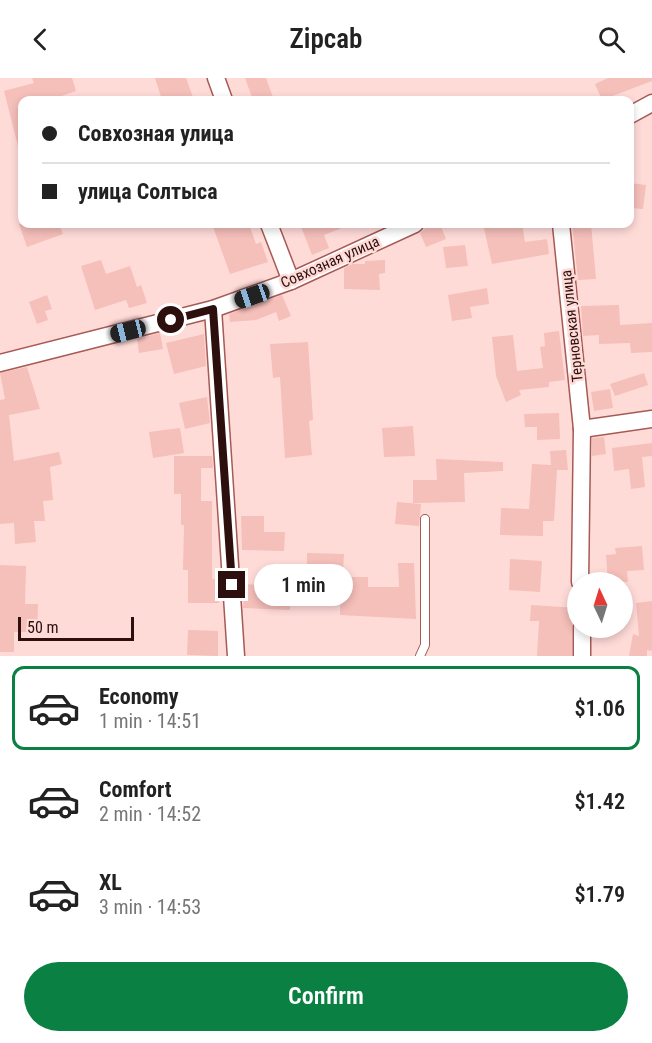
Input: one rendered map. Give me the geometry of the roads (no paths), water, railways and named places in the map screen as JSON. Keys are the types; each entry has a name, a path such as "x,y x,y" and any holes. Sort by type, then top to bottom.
{"street":[{"path":"216,78 223,96"},
{"path":"634,113 652,103"},
{"path":"271,228 291,281"},
{"name":"Совхозная улица","path":"0,363 213,309 291,281 406,228"},
{"name":"Терновская улица","path":"561,228 582,429 580,572"},
{"path":"213,309 236,656"},
{"path":"582,429 652,419"},
{"path":"582,638 582,656"}],"lane":[{"path":"420,656 425,645 425,519"}]}
